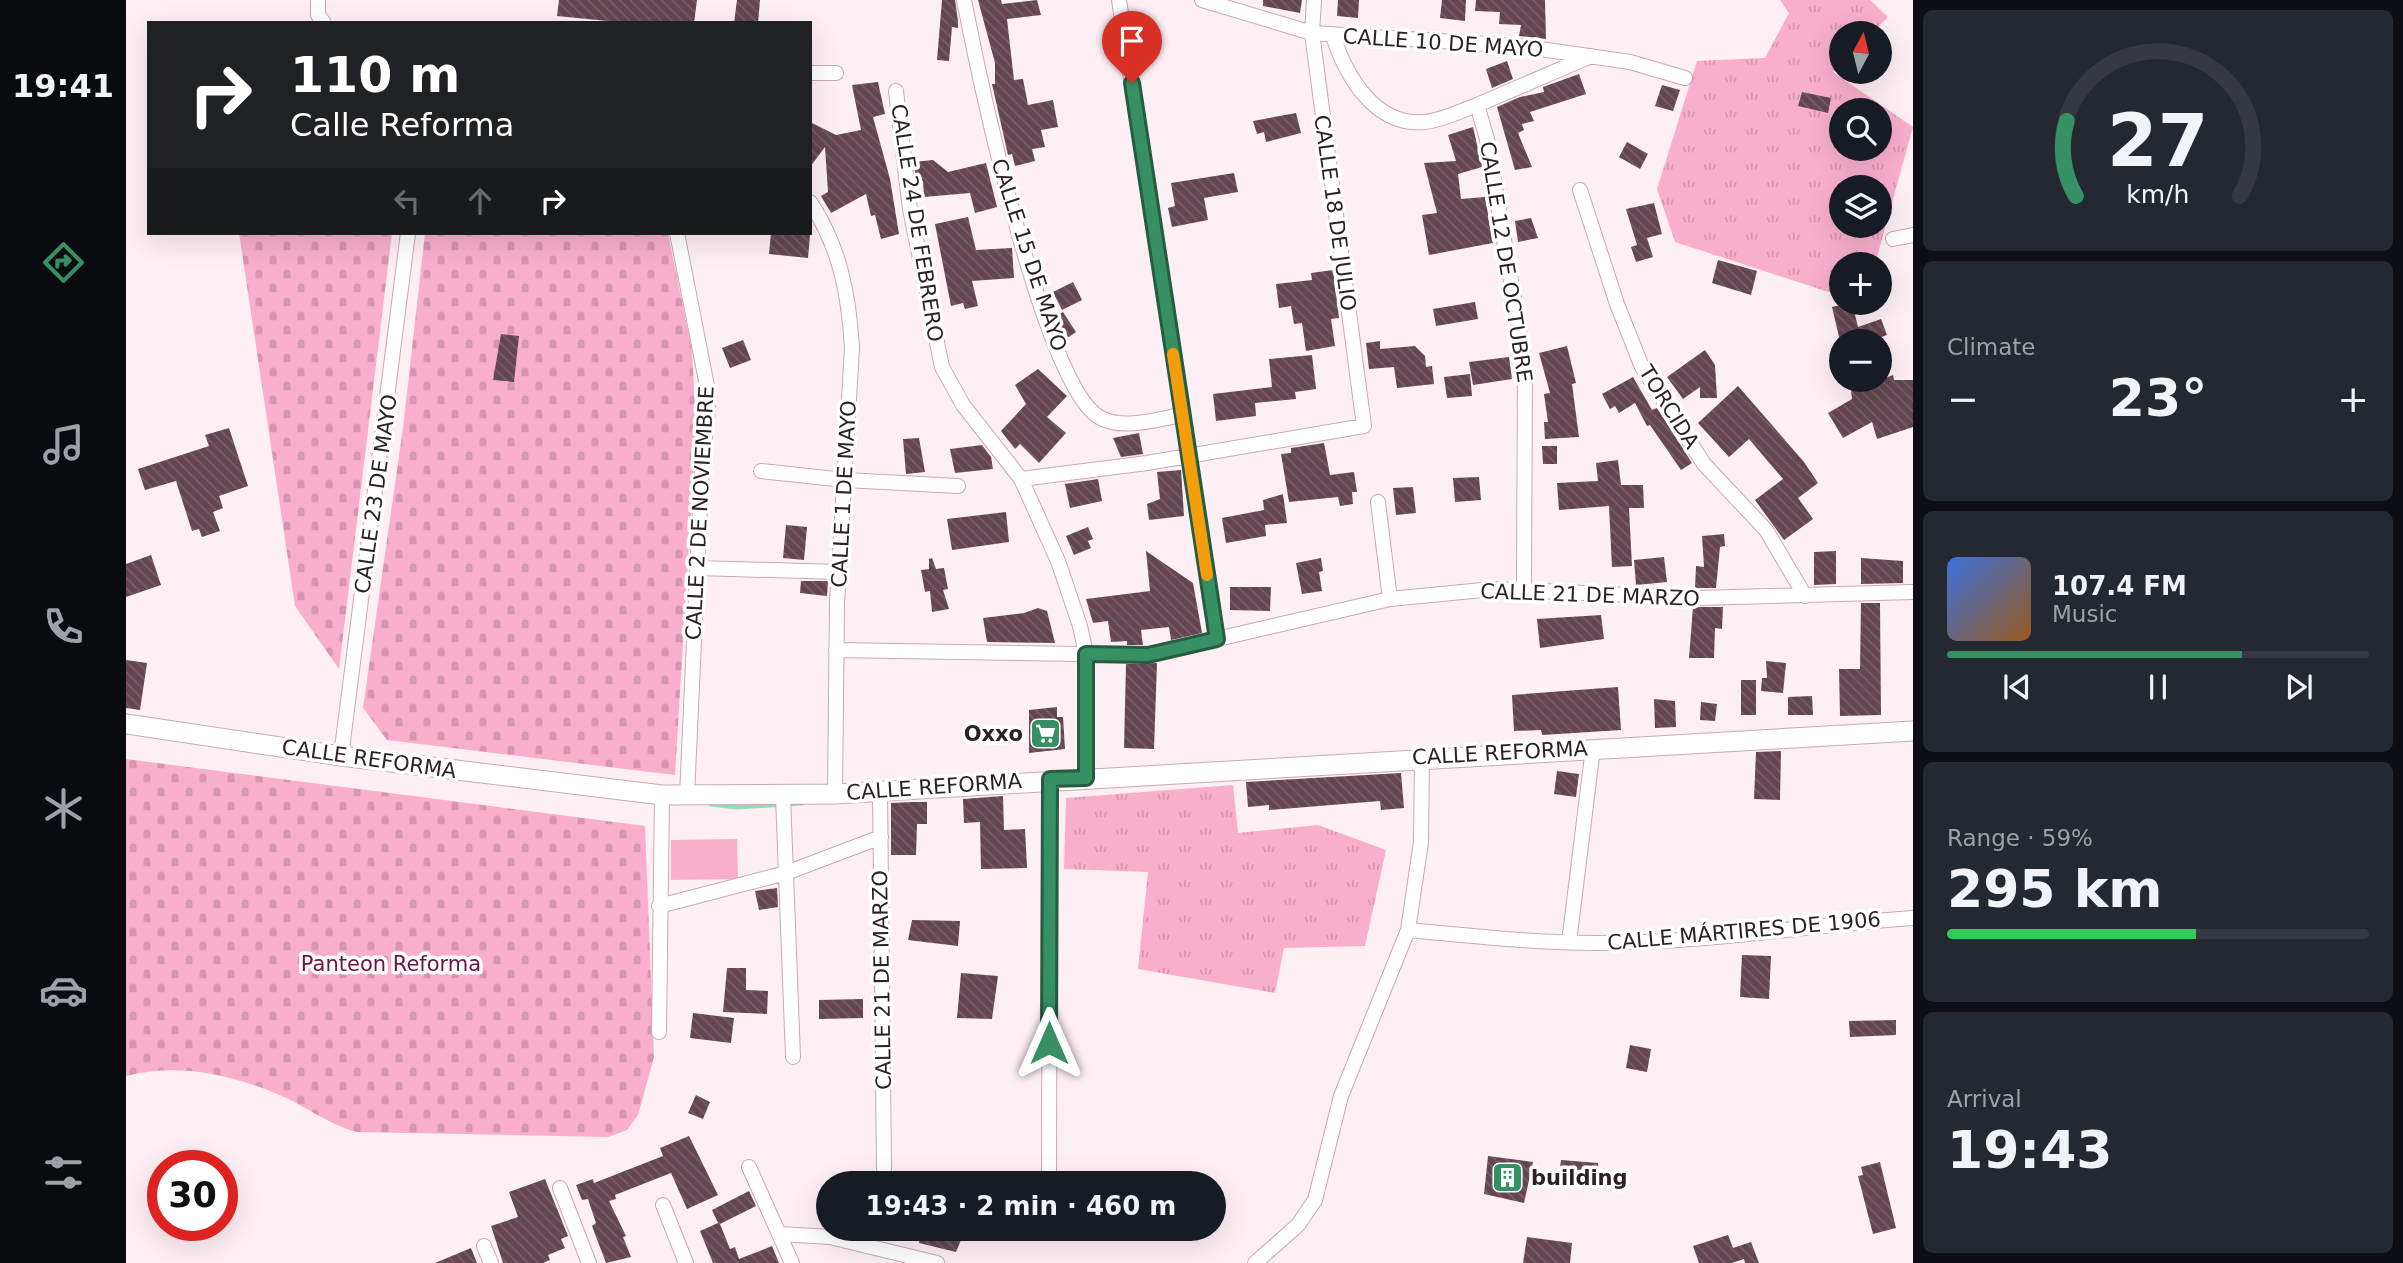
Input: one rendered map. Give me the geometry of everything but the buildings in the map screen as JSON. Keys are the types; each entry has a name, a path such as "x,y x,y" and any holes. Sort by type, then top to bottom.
{"street":[{"path":"318,0 318,15 322,21"},
{"name":"CALLE 15 DE MAYO","path":"964,0 1000,170 1042,306 1068,372 1088,407 1108,422 1139,422 1182,415"},
{"path":"1119,0 1217,639"},
{"name":"CALLE 10 DE MAYO","path":"1202,0 1312,33 1520,46 1593,55 1685,78"},
{"name":"CALLE 18 DE JULIO","path":"1189,456 1364,426 1312,33 1314,0"},
{"path":"1333,36 1344,69 1354,84 1394,117 1427,122 1477,105 1593,55"},
{"path":"812,73 836,73"},
{"name":"CALLE 24 DE FEBRERO","path":"896,91 910,209 942,367 963,405 1021,479 1058,561 1086,654 1086,778"},
{"name":"CALLE 12 DE OCTUBRE","path":"1477,105 1487,139 1525,364 1524,589"},
{"name":"TORCIDA","path":"1580,190 1617,303 1642,367 1704,464 1766,530 1805,596"},
{"name":"CALLE 1 DE MAYO","path":"812,205 827,230 840,263 850,308 852,348 836,650 835,794"},
{"name":"CALLE 23 DE MAYO","path":"341,756 408,235"},
{"name":"CALLE 2 DE NOVIEMBRE","path":"677,235 707,386 687,796"},
{"path":"1893,239 1913,235"},
{"path":"1021,479 1189,456"},
{"path":"761,471 845,480 958,486"},
{"path":"1378,502 1390,599"},
{"path":"697,568 839,572"},
{"name":"CALLE 21 DE MARZO","path":"836,650 1148,655 1390,599 1524,589 1636,598 1913,592"},
{"name":"CALLE REFORMA","path":"126,724 341,756 687,796 835,794 1050,779 1913,731"},
{"path":"1569,942 1593,748"},
{"path":"1255,1263 1298,1226 1315,1200 1341,1096 1408,930 1421,842 1422,758"},
{"path":"1049,1171 1050,779"},
{"name":"CALLE 21 DE MARZO","path":"880,791 884,1169"},
{"path":"659,1031 662,795"},
{"path":"783,796 793,1057"},
{"path":"659,906 786,873 881,837"},
{"name":"CALLE MÁRTIRES DE 1906","path":"1408,930 1569,942 1700,938 1913,918"},
{"path":"749,1167 792,1263"},
{"path":"560,1188 589,1263"},
{"path":"663,1205 685,1263"},
{"path":"780,1234 830,1237 937,1263"},
{"path":"484,1246 491,1263"}],"green space":[{"path":"1780,0 1870,0 1888,17 1884,21 1829,21 1829,84 1850,84 1871,98 1829,98 1829,161 1892,161 1892,113 1913,127 1892,203 1892,175 1829,175 1829,238 1882,238 1878,252 1829,252 1829,292 1675,242 1657,189 1697,61 1765,58 1789,13"},
{"path":"239,235 392,235 339,669 295,606"},
{"path":"425,235 668,235 692,350 696,427 675,775 387,740 363,708 403,428"},
{"name":"Panteon Reforma","path":"126,759 645,826 654,1057 638,1115 627,1130 608,1137 357,1132 328,1121 265,1089 226,1077 166,1070 126,1076"},
{"path":"1233,785 1238,833 1318,825 1386,850 1365,946 1284,948 1275,993 1138,969 1148,872 1064,869 1066,798"},
{"path":"737,839 738,879 671,880 671,840"}],"waterway":[{"path":"711,804 736,807 802,803"}],"slow traffic":[{"path":"1173,354 1207,575"}],"place":[{"name":"Oxxo","path":"1046,734"},
{"name":"building","path":"1508,1178"}],"route":[{"path":"1049,1043 1050,779 1086,778 1086,654 1148,655 1217,639 1132,83"}]}
